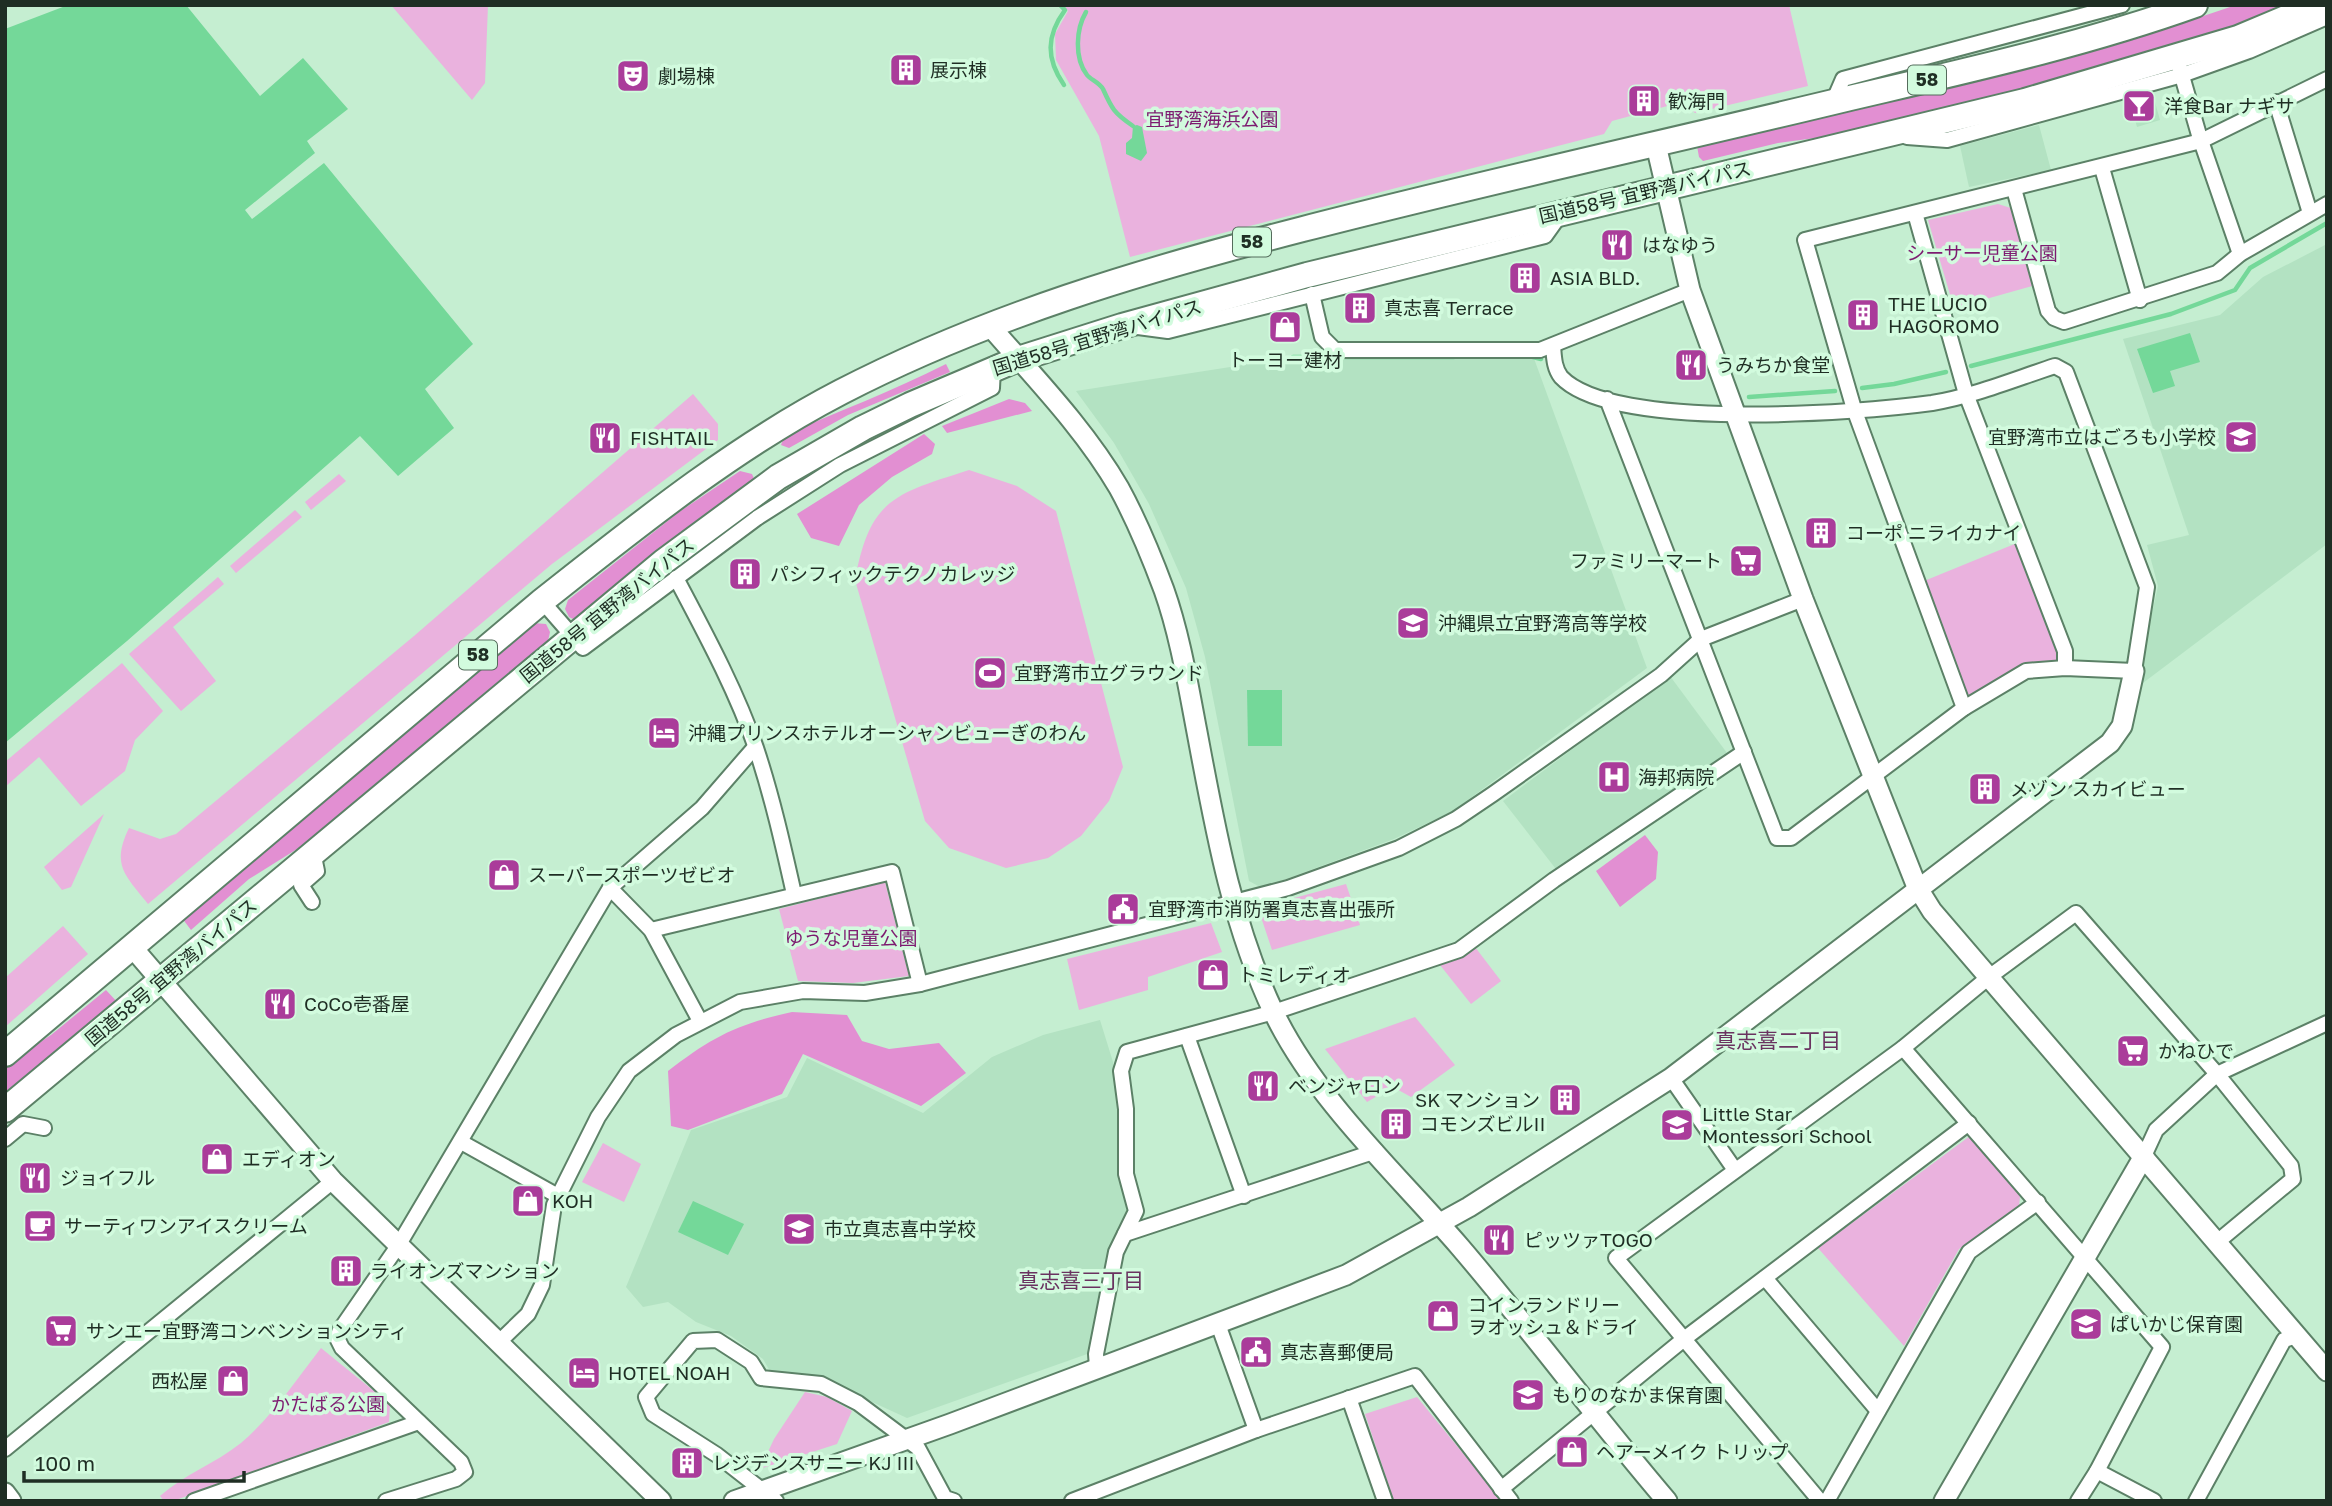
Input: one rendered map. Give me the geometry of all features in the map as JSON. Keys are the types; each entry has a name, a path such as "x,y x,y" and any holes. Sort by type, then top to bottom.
{"highway":[{"name":"58","path":"5,1054 542,601 751,442 844,390 989,325 1113,280 1234,247 1995,64 2160,11 2195,5"},
{"name":"国道58号 宜野湾バイパス","path":"5,1110 663,562 778,477 863,428 1018,359 1122,326 1307,275 1563,211 2180,66 2317,5"}],"street":[{"path":"1833,102 1843,79 2122,5"},
{"path":"2240,254 2201,141 2180,66 2249,51 2327,17"},
{"path":"1964,708 1854,409 1805,240 2102,168 2201,141 2327,79"},
{"path":"2276,102 2310,213"},
{"path":"1656,145 1690,290 1803,599 1917,887 1932,911 2327,1371"},
{"path":"2102,168 2140,300"},
{"path":"2014,189 2049,311 2054,318 2064,322 2140,300 2217,273 2240,254 2327,204"},
{"path":"1122,326 1168,331 1545,236 1563,211"},
{"path":"1915,212 1966,394 2065,651 2065,668"},
{"path":"1312,294 1322,337 1335,350 1540,350 1690,290"},
{"path":"989,325 1087,441 1118,486 1138,525 1165,594 1187,681 1232,903 1274,1013 1315,1081 1439,1223 1594,1416 1667,1501"},
{"path":"733,1501 769,1496 909,1439 1346,1275 1439,1223 1671,1079 1917,887 2109,743 2122,726 2147,587 2066,372 2055,366 1933,402 1735,416 1607,399 1589,394 1561,376 1555,365 1553,346"},
{"path":"542,601 583,648 757,518 840,465 911,427 976,399 992,388 993,369"},
{"path":"1607,399 1777,838 1791,838 1964,708 2026,671 2065,668 2134,671"},
{"path":"676,578 733,691 755,747 774,807 794,894"},
{"path":"498,1343 527,1314 542,1285 549,1230 558,1196 598,1117 629,1071 700,1021 740,1002 776,993 865,993 920,984 1288,888 1399,848 1445,825 1661,675 1700,639 1803,599"},
{"path":"386,1501 456,1479 465,1472 461,1462 342,1348 337,1338 340,1330 398,1246 610,888 702,808 755,747"},
{"path":"1097,1367 1096,1354 1116,1252 1136,1211 1126,1174 1126,1109 1121,1071 1127,1052 1274,1013 1459,950 1554,880 1744,752"},
{"path":"312,902 301,885 317,872 313,852"},
{"path":"651,930 892,872 920,984"},
{"path":"610,888 651,930 700,1021"},
{"path":"1821,1501 1616,1258 1903,1048 1989,977 2076,913 2217,1074 2291,1166 2293,1179 2216,1243"},
{"path":"132,947 334,1181 661,1501"},
{"path":"1944,1501 2086,1258 2156,1130 2217,1074 2327,1023"},
{"path":"1187,1036 1244,1196"},
{"path":"1903,1048 2162,1347 2097,1471 2078,1501"},
{"path":"1671,1079 1735,1170"},
{"path":"1072,1501 1256,1430 1415,1376 1506,1495 1684,1339 1969,1123"},
{"path":"5,1139 23,1124 44,1128"},
{"path":"461,1142 558,1196"},
{"path":"1125,1234 1376,1151"},
{"path":"5,1449 334,1181"},
{"path":"1827,1501 1969,1252 2038,1202"},
{"path":"1765,1278 1878,1411"},
{"path":"1218,1324 1256,1430"},
{"path":"2196,1501 2284,1340 2296,1336"},
{"path":"769,1496 718,1455 653,1414 646,1396 693,1341 717,1340 751,1362 761,1378 821,1384 858,1403 918,1448 945,1498 954,1501"},
{"path":"1349,1398 1385,1501"},
{"path":"194,1501 419,1422"},
{"path":"2097,1471 2154,1501"},
{"path":"5,1493 11,1501"}],"shaded area":[{"path":"68,5 186,5 260,96 303,58 348,109 307,141 315,153 245,210 252,219 324,163 473,344 425,389 454,428 398,476 360,436 127,641 5,743 5,29"},
{"path":"2236,5 2290,5 2166,49 1991,98 1845,134 1778,143 1703,161 1699,157 1697,146 2159,31"},
{"path":"2153,95 2160,120 2137,127 2130,101"},
{"path":"2039,125 2051,170 1969,187 1960,146"},
{"path":"1133,126 1142,127 1147,153 1141,161 1126,154 1126,143 1132,138"},
{"name":"宜野湾市立はごろも小学校","path":"2327,244 2327,544 2135,689 2158,586 2147,545 2189,535 2123,339 2220,315 2263,277"},
{"path":"2190,333 2200,362 2170,371 2175,386 2153,393 2137,349"},
{"name":"沖縄県立宜野湾高等学校","path":"1532,353 1647,668 1453,811 1394,839 1262,888 1249,881 1205,657 1186,588 1149,504 1114,443 1076,391 1288,358"},
{"path":"946,364 950,372 848,415 789,448 781,445 785,435"},
{"path":"1009,399 1025,403 1032,411 947,433 942,426"},
{"path":"924,434 935,444 932,454 892,477 859,505 839,546 811,538 797,514"},
{"path":"740,471 752,474 755,481 577,621 569,617 565,609 568,600 679,512"},
{"path":"533,623 546,624 550,632 548,641 305,844 249,879 191,930 182,918"},
{"name":"海邦病院","path":"1670,676 1727,753 1559,873 1503,801"},
{"path":"1247,690 1282,690 1282,746 1248,746"},
{"path":"1645,835 1658,852 1656,879 1620,907 1596,871"},
{"path":"106,990 118,1003 5,1096 5,1065 51,1035"},
{"path":"792,1012 847,1015 862,1041 889,1049 939,1043 966,1073 921,1106 803,1054 782,1094 688,1130 671,1126 668,1071 726,1033"},
{"path":"1100,1020 1113,1062 1119,1120 1118,1178 1130,1209 1111,1245 1090,1353 907,1418 824,1380 771,1373 763,1359 731,1336 696,1322 668,1302 643,1307 626,1287 691,1130 787,1097 807,1058 923,1113 992,1057 1043,1035"},
{"path":"693,1201 744,1224 728,1255 678,1232"}],"green space":[{"path":"391,5 488,5 485,83 472,100"},
{"name":"宜野湾海浜公園","path":"1063,5 1789,5 1808,86 1695,113 1682,102 1612,121 1604,134 1130,257 1099,136 1056,60 1055,34 1068,11"},
{"name":"シーサー児童公園","path":"1998,204 2014,209 2036,285 1954,308 1928,220"},
{"path":"693,394 718,424 718,440 552,564 148,904 127,877 121,861 121,851 129,828 160,839 176,834 414,636"},
{"name":"宜野湾市立グラウンド","path":"969,470 1017,486 1056,511 1123,767 1109,801 1081,836 1048,858 1006,868 949,848 925,821 855,580 869,532 878,515 890,503 922,486"},
{"path":"339,474 346,481 311,510 305,502"},
{"path":"295,510 302,517 236,573 230,566"},
{"path":"2017,543 2061,657 2053,667 1978,698 1967,694 1924,581"},
{"path":"218,577 224,584 173,627 216,681 181,711 129,654"},
{"path":"122,663 163,711 135,740 125,771 81,806 39,757 5,787 5,762"},
{"path":"104,814 71,887 62,890 44,867"},
{"name":"ゆうな児童公園","path":"885,882 909,976 853,983 798,981 779,909"},
{"path":"1346,884 1360,925 1272,950 1262,920 1268,905"},
{"path":"1211,923 1222,952 1148,977 1148,990 1079,1010 1067,959"},
{"path":"63,926 88,954 5,1027 5,978"},
{"path":"1475,947 1501,981 1471,1004 1440,965 1465,956"},
{"path":"1415,1017 1455,1065 1411,1097 1393,1087 1367,1102 1325,1049"},
{"path":"1970,1136 2020,1196 2019,1207 1959,1249 1904,1346 1818,1248"},
{"path":"603,1143 641,1164 624,1202 582,1182"},
{"name":"かたばる公園","path":"321,1348 390,1404 389,1422 173,1501 164,1501 160,1496 170,1488 231,1450 252,1433"},
{"path":"805,1392 827,1397 852,1411 837,1444 760,1469 774,1439"},
{"path":"1417,1397 1502,1501 1394,1501 1365,1414"}],"waterway":[{"path":"1060,5 1065,10 1054,29 1051,57 1064,85"},
{"path":"1086,12 1080,27 1078,44 1083,68 1101,87 1114,110 1133,126"},
{"path":"1971,366 2171,314 2235,290 2250,268 2327,223"},
{"path":"1529,356 1541,359"},
{"path":"1293,357 1454,357"},
{"path":"1862,388 1946,372"},
{"path":"1749,397 1835,391"}],"place":[{"name":"展示棟","path":"906,70"},
{"name":"劇場棟","path":"633,76"},
{"name":"歓海門","path":"1644,101"},
{"name":"洋食Bar ナギサ","path":"2139,106"},
{"name":"はなゆう","path":"1617,245"},
{"name":"ASIA BLD.","path":"1525,278"},
{"name":"真志喜 Terrace","path":"1360,308"},
{"name":"THE LUCIO HAGOROMO","path":"1863,315"},
{"name":"トーヨー建材","path":"1285,327"},
{"name":"うみちか食堂","path":"1691,365"},
{"name":"宜野湾市立はごろも小学校","path":"2241,437"},
{"name":"FISHTAIL","path":"605,438"},
{"name":"コーポ ニライカナイ","path":"1821,533"},
{"name":"ファミリーマート","path":"1746,561"},
{"name":"パシフィックテクノカレッジ","path":"745,574"},
{"name":"沖縄県立宜野湾高等学校","path":"1413,623"},
{"name":"宜野湾市立グラウンド","path":"990,673"},
{"name":"沖縄プリンスホテルオーシャンビューぎのわん","path":"664,733"},
{"name":"海邦病院","path":"1614,777"},
{"name":"メゾン スカイビュー","path":"1985,789"},
{"name":"スーパースポーツゼビオ","path":"504,875"},
{"name":"宜野湾市消防署真志喜出張所","path":"1123,909"},
{"name":"トミレディオ","path":"1213,975"},
{"name":"CoCo壱番屋","path":"280,1004"},
{"name":"かねひで","path":"2133,1051"},
{"name":"ベンジャロン","path":"1263,1086"},
{"name":"SK マンション","path":"1565,1100"},
{"name":"コモンズビルII","path":"1396,1124"},
{"name":"Little Star Montessori School","path":"1677,1125"},
{"name":"エディオン","path":"217,1159"},
{"name":"ジョイフル","path":"35,1178"},
{"name":"KOH","path":"528,1201"},
{"name":"サーティワンアイスクリーム","path":"40,1226"},
{"name":"市立真志喜中学校","path":"799,1229"},
{"name":"ピッツァTOGO","path":"1499,1240"},
{"name":"ライオンズマンション","path":"346,1271"},
{"name":"コインランドリー ヲオッシュ＆ドライ","path":"1443,1316"},
{"name":"ぱいかじ保育園","path":"2086,1324"},
{"name":"サンエー宜野湾コンベンションシティ","path":"61,1331"},
{"name":"真志喜郵便局","path":"1256,1352"},
{"name":"HOTEL NOAH","path":"584,1373"},
{"name":"西松屋","path":"233,1381"},
{"name":"もりのなかま保育園","path":"1528,1395"},
{"name":"ヘアーメイク トリップ","path":"1572,1452"},
{"name":"レジデンスサニー KJ III","path":"687,1463"}],"district":[{"name":"真志喜二丁目","path":"1778,1041"},
{"name":"真志喜三丁目","path":"1081,1281"}]}
